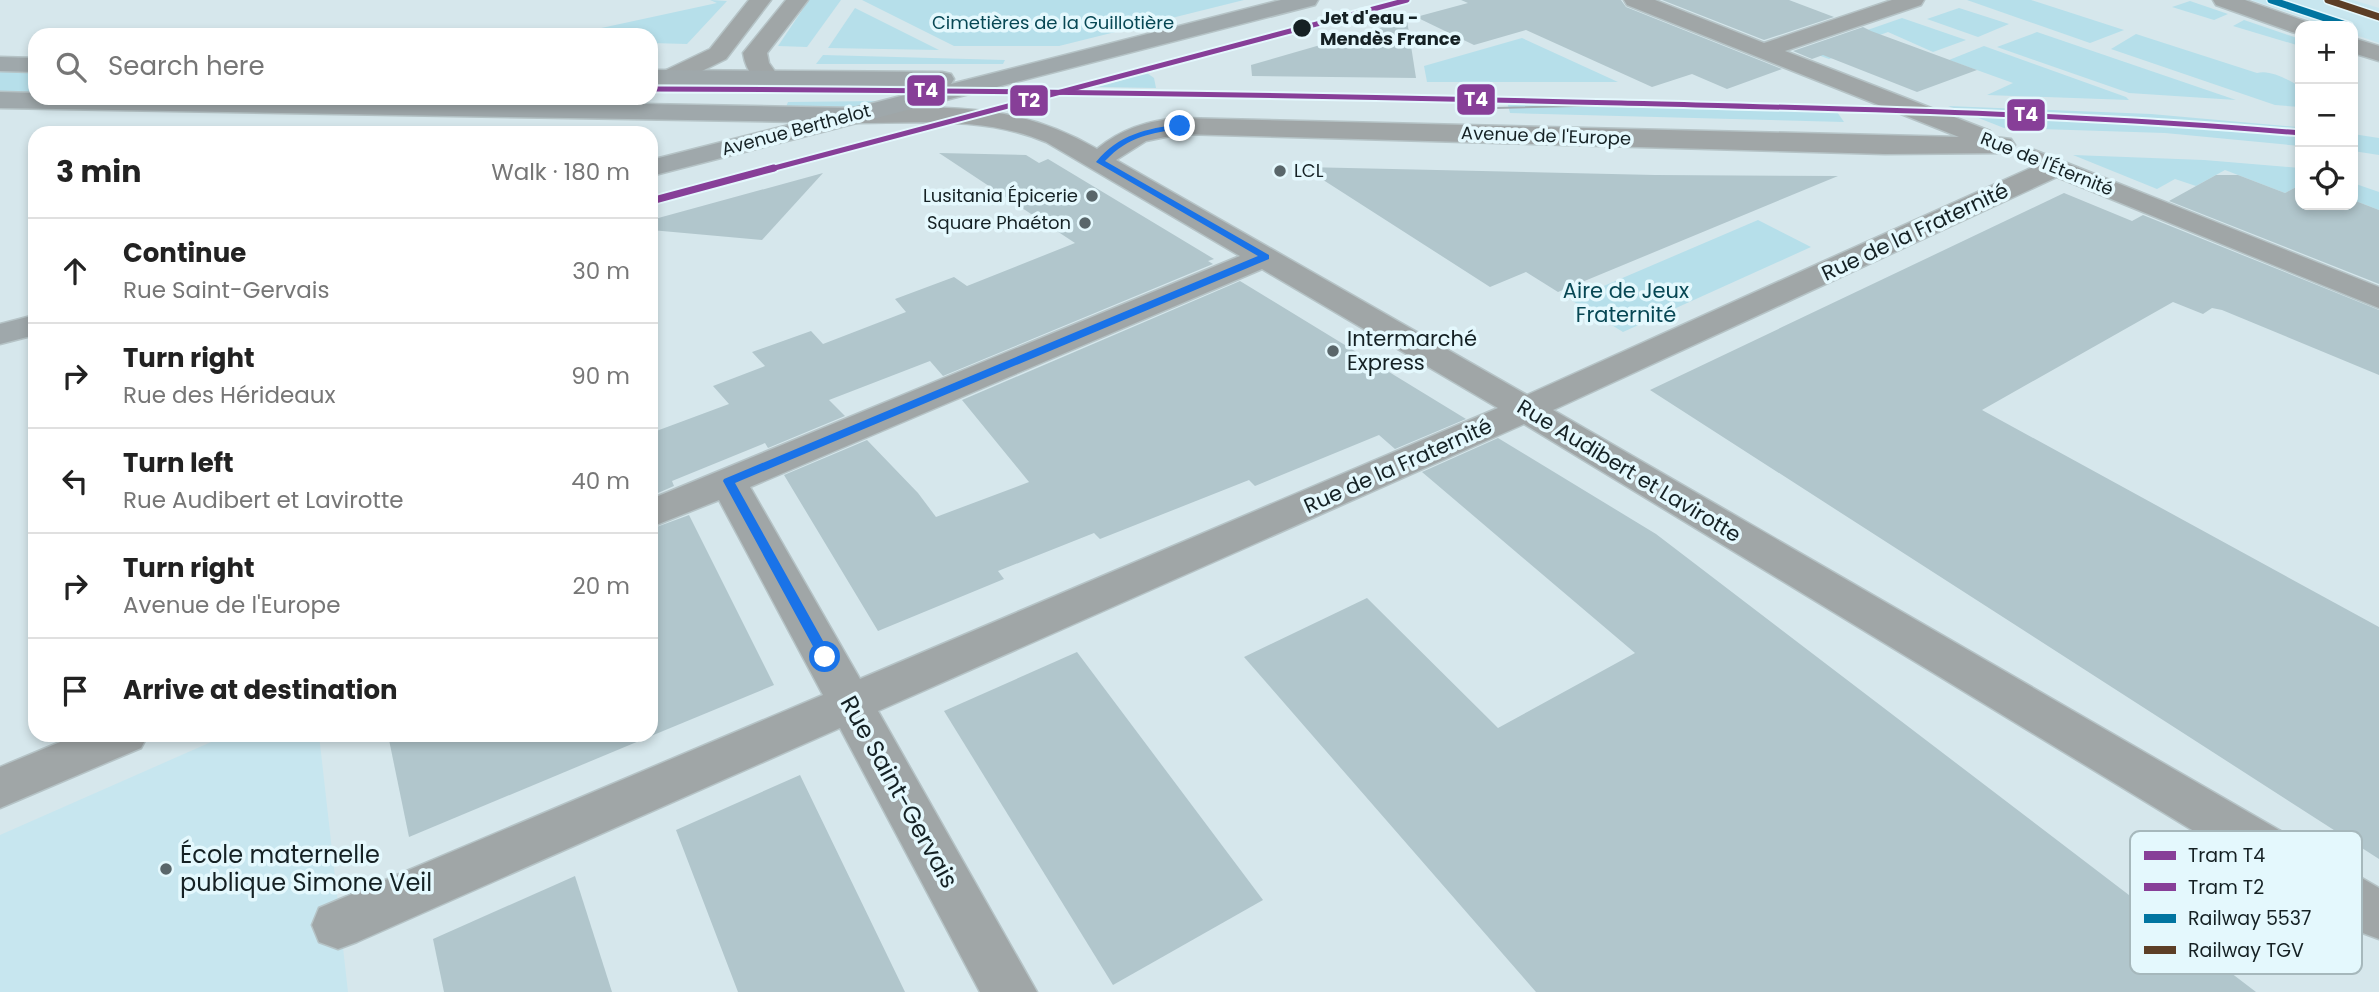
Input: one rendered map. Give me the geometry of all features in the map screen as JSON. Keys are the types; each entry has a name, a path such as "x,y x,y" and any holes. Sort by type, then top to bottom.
{"main road":[{"name":"Avenue Berthelot","path":"658,166 1307,0"},
{"path":"0,64 28,65"},
{"path":"661,77 1007,76"},
{"path":"0,100 28,101"},
{"path":"240,105 851,116"},
{"path":"658,162 684,138 682,125 671,114"},
{"path":"0,334 28,327"}],"street":[{"path":"661,77 718,54 760,0"},
{"path":"767,77 757,64 755,53 797,0"},
{"name":"Rue de l'Éternité","path":"1635,0 2379,298"},
{"path":"1760,52 1913,0"},
{"path":"2224,0 2295,25"},
{"path":"2358,47 2379,54"},
{"name":"Rue Audibert et Lavirotte","path":"851,116 1011,120 1039,128 1265,257 2237,831"},
{"name":"Avenue de l'Europe","path":"1100,162 1112,150 1141,132 1180,126 1885,146 2002,145"},
{"name":"Rue de la Fraternité","path":"338,925 852,705 1525,410 2056,167"},
{"path":"658,511 1265,257"},
{"name":"Rue Saint-Gervais","path":"728,481 1009,992"},
{"path":"0,788 108,742"},
{"name":"Rue Audibert et Lavirotte","path":"2362,905 2379,915"}],"shaded area":[{"path":"2251,0 2353,0 2379,8 2379,43 2358,36 2358,21 2313,21"},
{"name":"École maternelle publique Simone Veil","path":"211,742 320,742 348,992 0,992 0,835"}],"green space":[{"path":"710,0 727,1 687,44 658,43 658,28 601,28 717,3"},
{"path":"809,0 841,0 807,47 778,46"},
{"name":"Cimetières de la Guillotière","path":"862,0 1244,0 1059,46 954,46"},
{"path":"1967,0 2031,0 2124,30 2090,43"},
{"path":"2190,1 2228,14 2214,20 2172,7"},
{"path":"855,8 939,50 828,48"},
{"path":"1959,8 2009,24 1978,37 1927,19"},
{"path":"1902,18 1966,40 1933,52 1888,32 1825,55 1832,58 1829,59 1807,51"},
{"path":"2244,20 2295,37 2295,45 2233,26"},
{"path":"2037,32 2236,100 2129,93 1997,47"},
{"path":"2136,34 2257,73 2273,74 2295,83 2295,107 2275,105 2111,49"},
{"path":"1522,38 1618,82 1427,82 1424,66"},
{"path":"1984,46 2129,100 1987,95 2013,83 1949,60"},
{"path":"823,55 1005,60 1003,64 816,64"},
{"path":"0,68 28,69 28,95 0,94"},
{"path":"1147,73 1154,78 1156,88 1098,87"},
{"path":"1506,98 1833,106 1844,122 1510,113"},
{"path":"882,101 860,107 786,107 788,102"},
{"path":"1948,106 2151,114 2295,127 2295,146 2165,133 2004,128"},
{"path":"2358,135 2379,138 2379,155 2358,152"},
{"path":"2073,155 2204,160 2295,168 2295,188 2285,193 2225,170 2196,186 2175,179 2157,189"},
{"path":"2358,185 2379,192 2379,210 2358,202"},
{"name":"Aire de Jeux Fraternité","path":"1758,220 1811,247 1623,332 1571,300"}],"building":[{"path":"1461,0 1621,0 1626,7 1782,69 1727,89 1692,74 1652,87 1526,30 1474,45 1416,17 1468,3"},
{"path":"1662,0 1789,0 1834,17 1764,40"},
{"path":"1407,20 1416,78 1252,76 1251,65"},
{"path":"1863,27 1977,70 1917,92 1823,55 1812,59 1793,51"},
{"path":"939,153 1026,155 1039,163 1048,159 1214,259 1208,261 1213,264 943,376 930,361 829,400 845,416 768,448 765,443 672,481 674,486 658,493 658,430 729,404 713,386 765,366 752,352 811,331 823,344 906,312 895,299 954,277 967,286 1075,243"},
{"path":"1303,167 1838,176 1558,292 1526,272 1490,287"},
{"path":"823,173 762,240 658,231 658,218"},
{"path":"2216,175 2238,175 2285,193 2295,188 2295,210 2358,210 2358,202 2379,210 2379,284 2169,201"},
{"path":"2064,193 2132,221 2143,215 2379,310 2379,375 2222,310 2212,308 2203,314 2173,302 1982,410 2379,627 2379,859 2362,848 2362,831 2335,831 1650,390"},
{"path":"1240,281 1466,419 1395,449 1379,435 1255,486 1249,480 1100,539 1094,533 998,571 1004,579 878,631 784,475 867,440 918,493 936,517 1029,482 962,400"},
{"path":"1498,438 1656,534 2130,896 2130,974 2232,974 2256,992 1536,992 1244,657 1367,598 1498,728 1635,653 1422,472"},
{"path":"689,515 774,685 658,733 658,526"},
{"path":"1077,652 1263,900 1113,985 944,711"},
{"path":"389,742 637,742 409,837"},
{"path":"800,775 905,992 738,992 676,830"},
{"path":"575,876 612,992 444,992 433,939"}],"tram line":[{"name":"T2","path":"658,199 1407,0"},
{"name":"T4","path":"658,89 1156,93 1822,108 2141,120 2295,133"},
{"path":"1495,108 1655,104"}],"rail line":[{"name":"5537","path":"2271,0 2334,21"},
{"name":"TGV","path":"2328,0 2379,17"}],"place":[{"name":"Jet d'eau - Mendès France","path":"1302,28"},
{"name":"LCL","path":"1280,171"},
{"name":"Lusitania Épicerie","path":"1092,196"},
{"name":"Square Phaéton","path":"1085,223"},
{"name":"Intermarché Express","path":"1333,351"},
{"name":"École maternelle publique Simone Veil","path":"166,869"}],"route":[{"path":"825,657 728,481 1265,257 1100,162 1125,140 1141,132 1180,126"}]}
